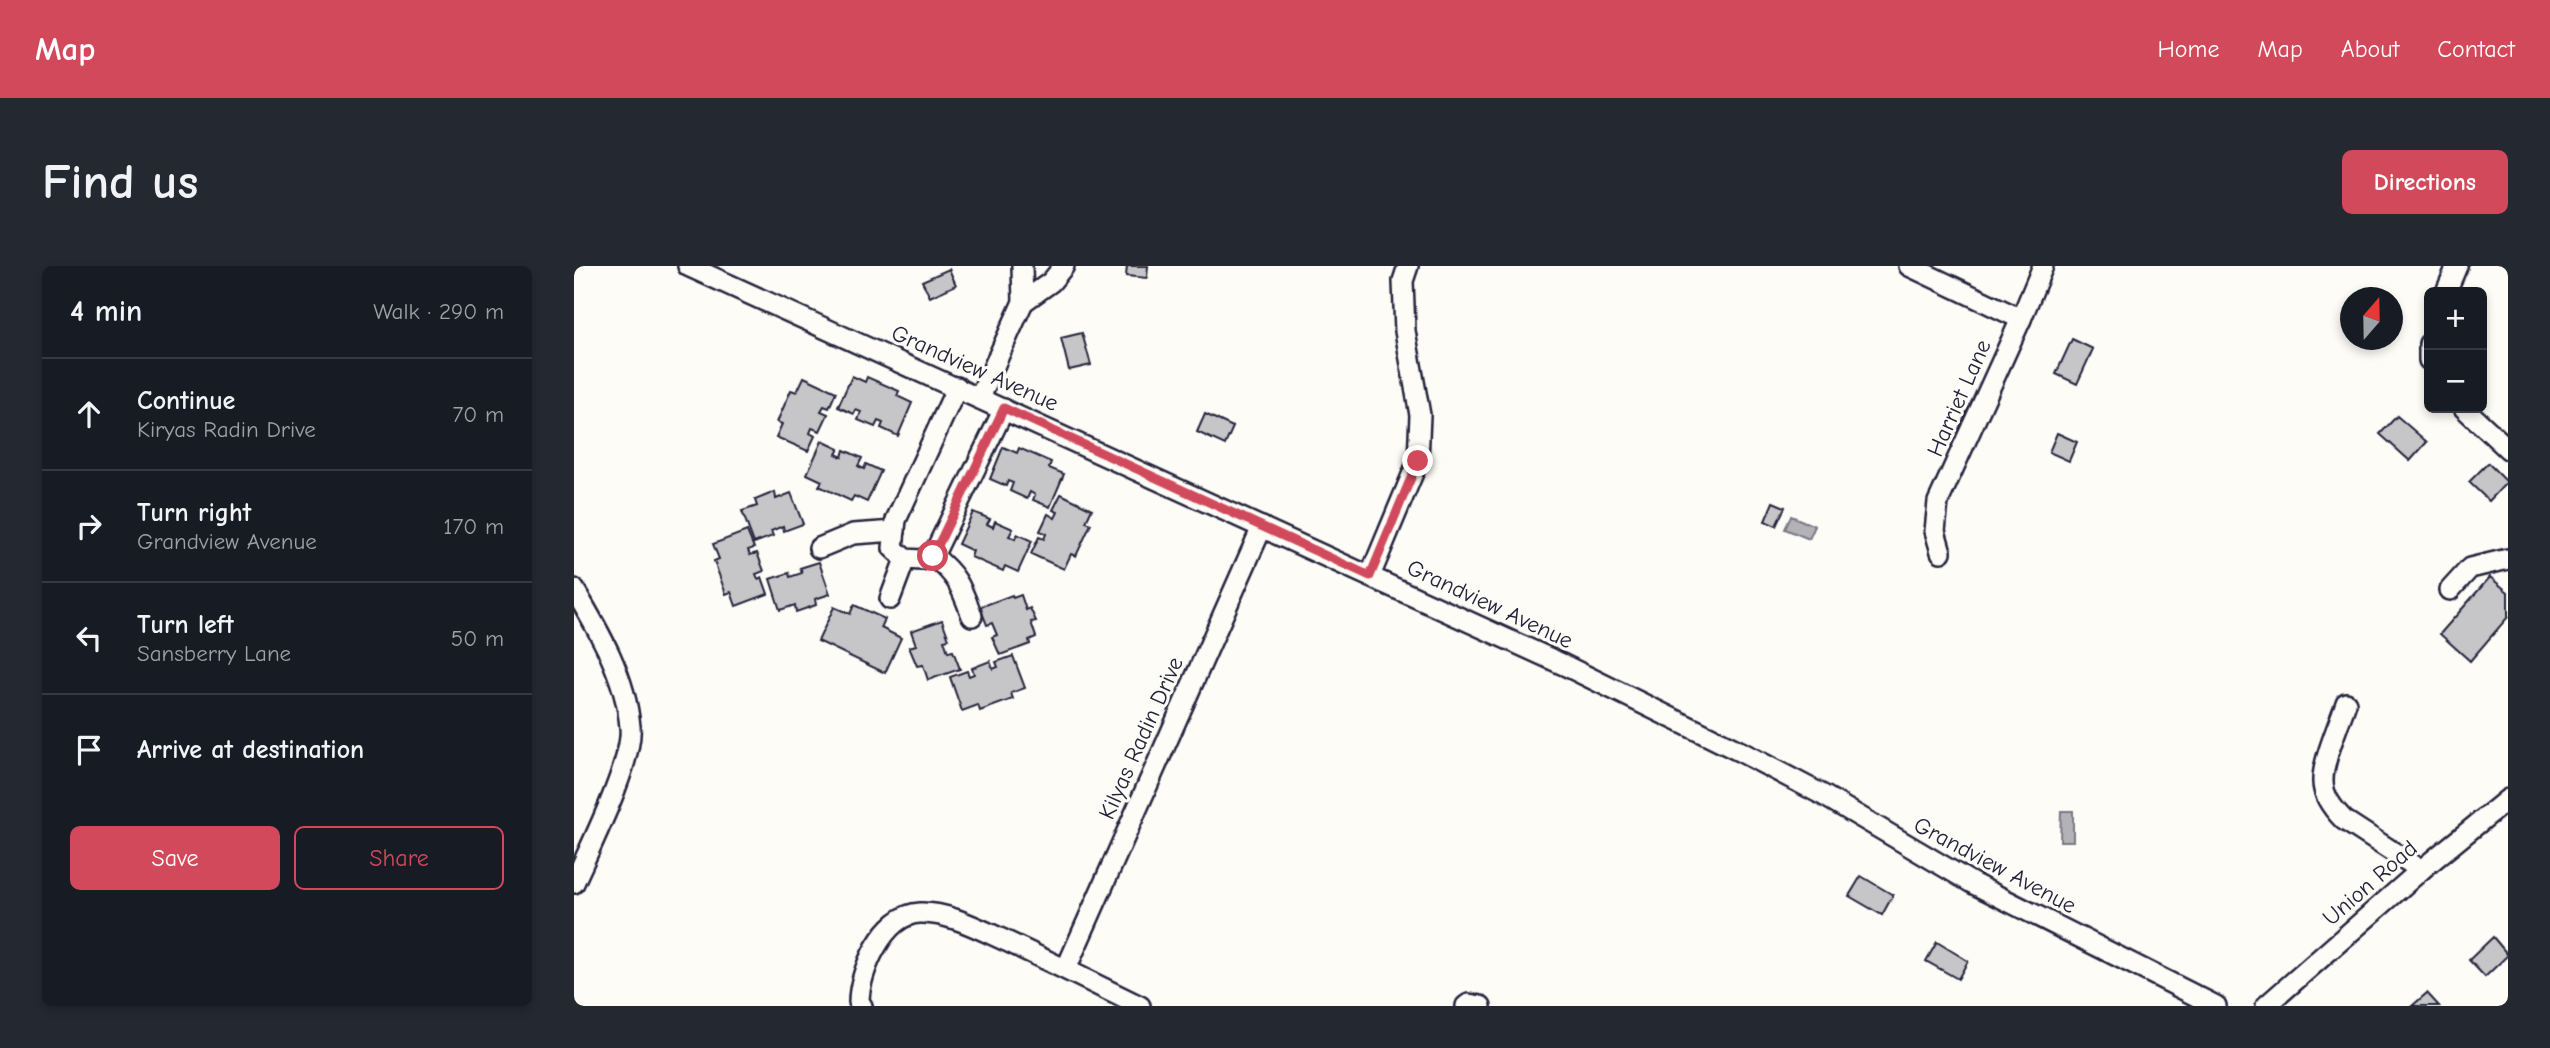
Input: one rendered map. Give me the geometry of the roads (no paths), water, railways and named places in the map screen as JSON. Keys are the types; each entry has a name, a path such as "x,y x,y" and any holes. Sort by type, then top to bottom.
{"street":[{"name":"Grandview Avenue","path":"688,266 1564,664 1823,795 1972,883 2216,1006"},
{"path":"980,397 1023,302 1022,266"},
{"path":"1023,302 1051,282 1063,266"},
{"path":"1370,576 1418,461 1420,415 1405,331 1403,281 1408,266"},
{"path":"1909,266 2021,319"},
{"name":"Harriet Lane","path":"1941,552 1935,531 1938,502 2043,266"},
{"path":"2448,287 2457,266"},
{"path":"957,387 896,520 893,548 905,559 921,560 933,556 1004,408"},
{"path":"2469,413 2508,449"},
{"name":"Kilyas Radin Drive","path":"1066,969 1262,527"},
{"path":"820,548 853,534 895,531"},
{"path":"933,556 952,571 961,585 972,616"},
{"path":"890,599 905,559"},
{"path":"2450,590 2470,568 2508,559"},
{"path":"574,589 619,674 631,729 626,758 574,883"},
{"path":"2346,703 2322,783 2326,797 2344,820 2421,870"},
{"name":"Union Road","path":"2266,1006 2421,870 2508,799"},
{"path":"855,1003 869,960 891,925 906,916 921,913 964,923 1140,1006"},
{"path":"1466,1006 1481,1006"}]}
